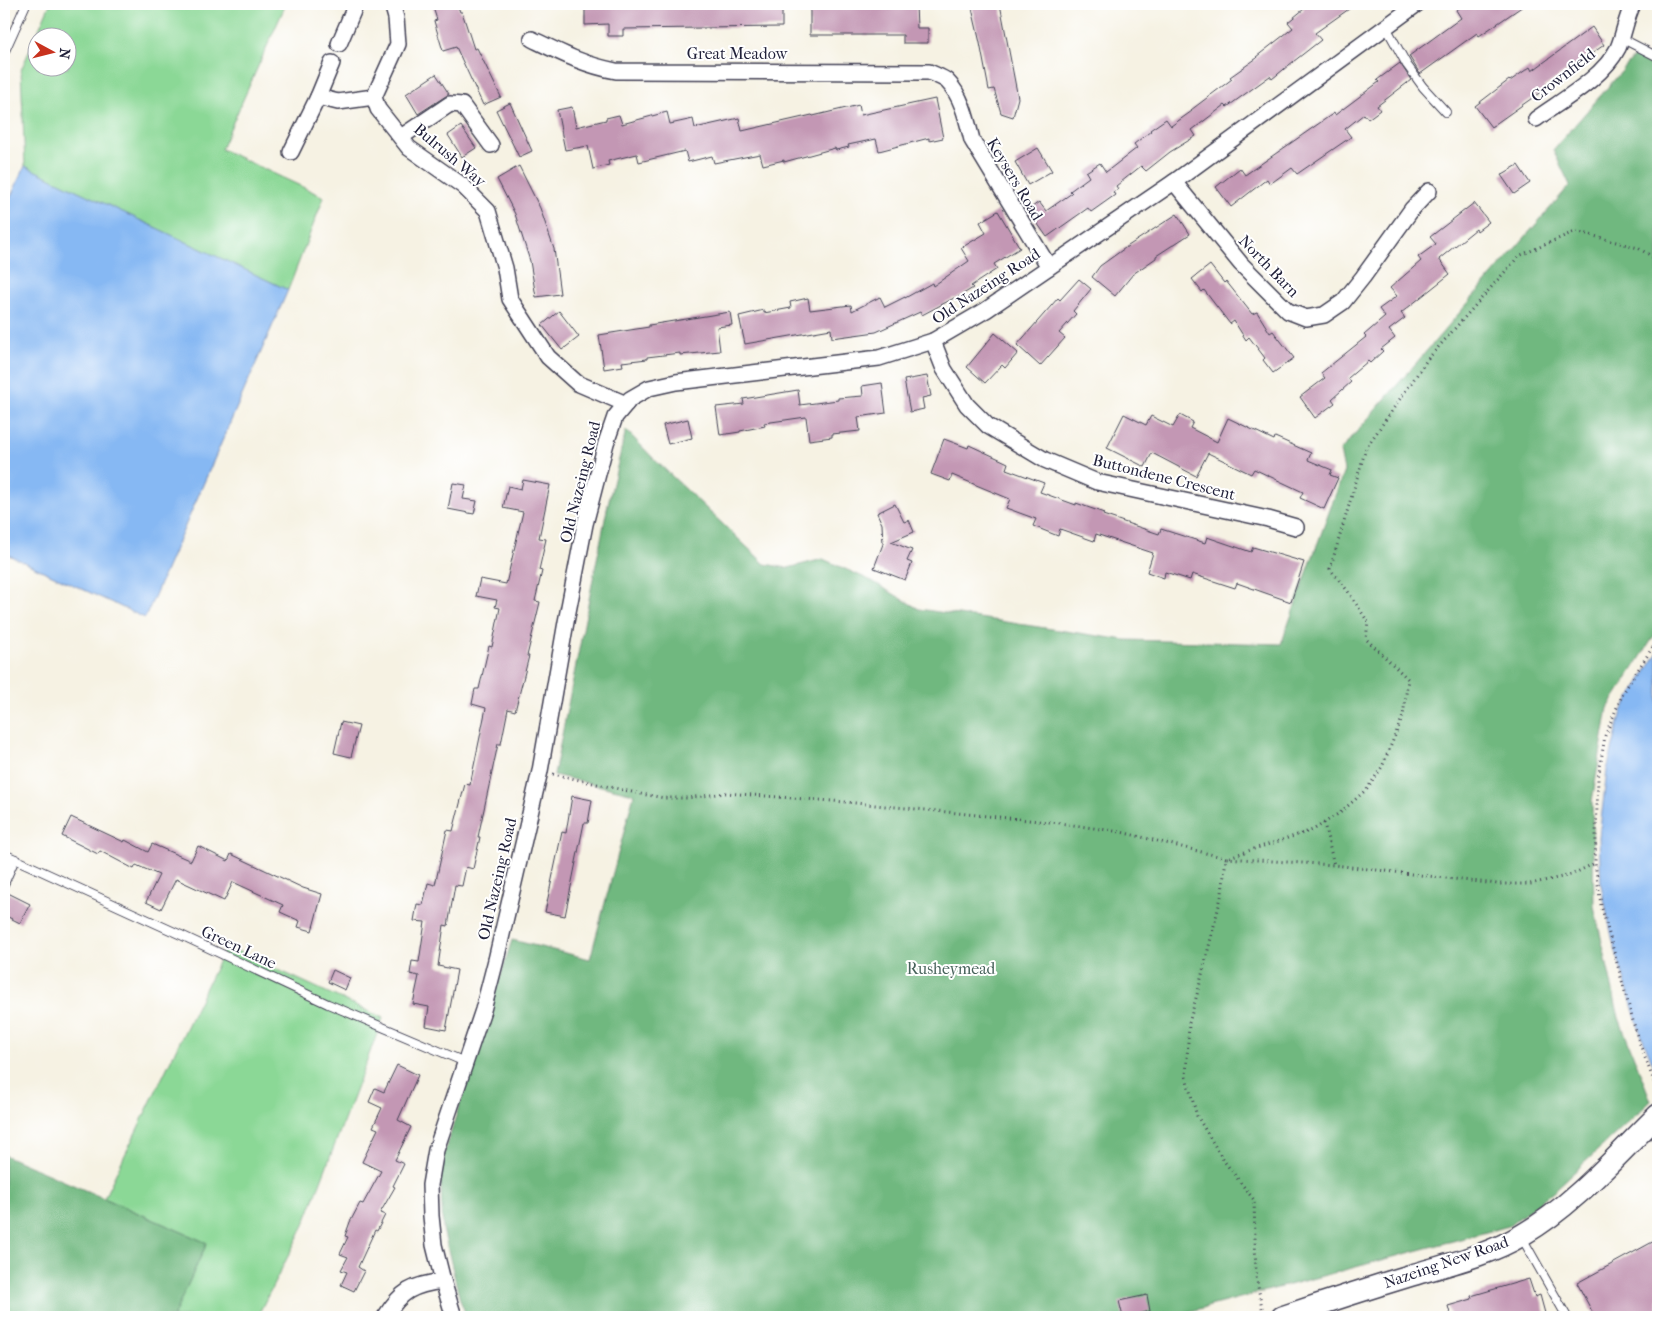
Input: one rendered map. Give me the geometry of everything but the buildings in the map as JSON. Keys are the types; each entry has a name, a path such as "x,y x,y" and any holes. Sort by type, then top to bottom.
{"main road":[{"name":"Nazeing New Road","path":"1282,1317 1486,1252 1522,1236 1570,1202 1658,1116"}],"street":[{"path":"339,44 356,4"},
{"path":"318,97 338,102 374,97 398,44 396,18 392,4"},
{"name":"Old Nazeing Road","path":"454,1317 434,1245 430,1185 436,1150 483,1010 494,968 540,771 566,622 586,524 606,443 615,417 630,399 649,388 676,382 879,358 933,341 986,310 1174,182 1417,4"},
{"name":"Crownfield","path":"1536,118 1583,85 1606,66 1617,49 1633,4"},
{"name":"Great Meadow","path":"532,39 579,62 616,71 904,71 929,72 946,80"},
{"path":"291,152 318,97 332,63"},
{"name":"Keysers Road","path":"946,80 956,93 967,119 972,140 1049,267"},
{"name":"Bulrush Way","path":"374,97 378,109 409,148 463,186 488,211 505,268 510,299 548,358 577,383 626,404"},
{"path":"401,137 450,104 462,105 491,145"},
{"name":"North Barn","path":"1174,182 1241,264 1288,311 1306,318 1324,315 1343,302 1412,209 1429,191"},
{"name":"Buttondene Crescent","path":"933,341 944,369 967,406 988,426 1045,460 1097,482 1268,519 1296,528"},
{"path":"385,1317 396,1301 409,1290 422,1284 443,1281"}],"lane":[{"path":"4,53 26,4"},
{"path":"1386,27 1407,65 1423,87 1446,112"},
{"path":"1621,38 1658,56"},
{"name":"Green Lane","path":"4,854 328,1004 465,1062"},
{"path":"4,884 15,859"},
{"path":"1522,1236 1567,1317"}],"path":[{"path":"1226,858 1313,830 1341,812 1367,789 1382,767 1403,716 1408,679 1366,640 1368,622 1347,590 1330,569 1366,448 1427,360 1519,256 1576,231 1638,248 1658,260"},
{"path":"1658,640 1623,693 1605,736 1598,779 1595,863 1601,905 1638,1039 1658,1092"},
{"path":"540,771 665,798 726,793 845,802 1060,823 1121,832 1226,858 1334,865 1497,884 1530,884 1571,875 1595,863"},
{"path":"1324,822 1334,865"},
{"path":"1226,858 1222,893 1189,1023 1186,1077 1197,1116 1224,1161 1254,1200 1256,1276 1264,1317"}],"green space":[{"path":"50,4 286,4 221,149 324,197 288,290 25,166 21,70 28,54 28,78 78,78 78,28 39,28"},
{"name":"Rusheymead","path":"1636,55 1658,68 1658,630 1608,708 1592,801 1594,906 1619,1018 1651,1101 1557,1188 1509,1226 1169,1317 467,1317 460,1300 443,1229 440,1166 512,940 590,959 634,794 554,775 608,504 626,430 765,564 788,568 823,559 872,581 919,609 1125,640 1281,644 1344,471 1340,451 1570,185 1553,150"},
{"path":"1658,764 1658,875 1654,778"},
{"path":"226,946 383,1018 305,1223 257,1317 173,1317 207,1243 104,1198"},
{"path":"4,1155 207,1243 173,1317 4,1317"}],"water":[{"path":"25,166 288,290 145,618 4,553 4,211"},
{"path":"1658,652 1658,764 1654,778 1658,875 1658,1077 1639,1029 1613,942 1601,885 1599,837 1607,770 1622,711"}]}
